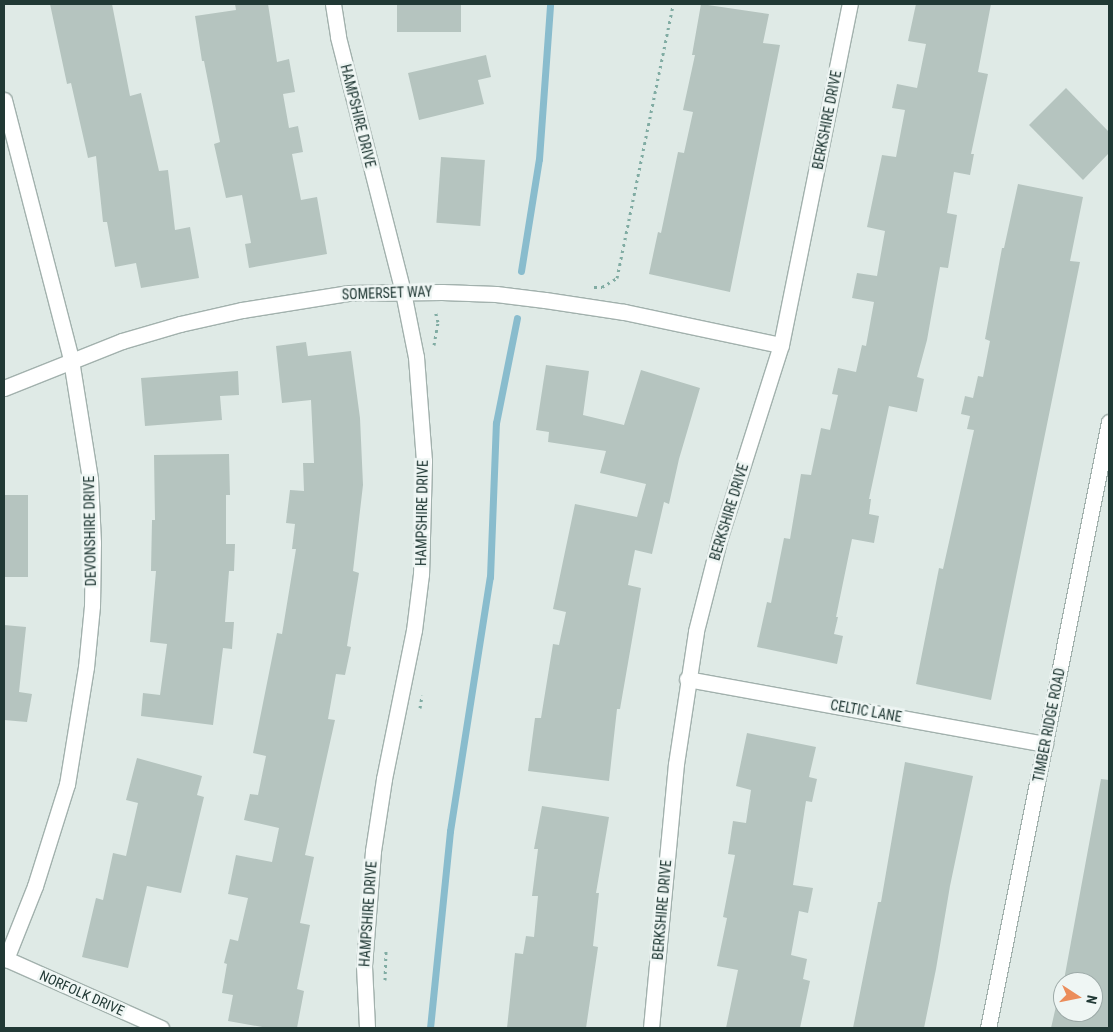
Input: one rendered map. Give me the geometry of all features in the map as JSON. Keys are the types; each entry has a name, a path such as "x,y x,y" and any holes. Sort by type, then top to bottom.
{"street":[{"name":"HAMPSHIRE DRIVE","path":"333,4 338,37 403,292 416,357 421,406 424,501 422,556 414,630 384,779 373,851 364,966 367,1028"},
{"name":"BERKSHIRE DRIVE","path":"651,1028 676,764 687,679 700,612 720,537 781,345 850,4"},
{"name":"DEVONSHIRE DRIVE","path":"4,100 71,360 90,479 92,597 86,667 66,784 38,877 5,958"},
{"name":"SOMERSET WAY","path":"4,388 122,341 180,324 242,310 348,293 430,292 496,294 583,305 781,345"},
{"name":"TIMBER RIDGE ROAD","path":"988,1028 1109,422"},
{"name":"CELTIC LANE","path":"687,679 1046,744"},
{"name":"NORFOLK DRIVE","path":"5,958 161,1028"}],"path":[{"path":"592,286 602,287 617,278 673,4"},
{"path":"430,292 438,322 433,350"},
{"path":"418,716 423,689"},
{"path":"385,986 386,947"}],"building":[{"path":"50,4 112,4 130,96 141,93 159,171 168,170 175,230 190,227 199,278 141,288 136,263 115,267 107,222 103,222 96,156 88,158 71,83 67,84"},
{"path":"235,4 268,4 277,62 289,59 295,92 283,94 289,128 298,126 303,152 292,154 301,200 317,197 327,254 249,268 245,244 251,243 242,195 226,198 214,144 220,142 204,61 202,61 195,16 236,10"},
{"path":"397,4 461,4 461,32 397,32"},
{"path":"701,4 769,14 763,43 780,45 730,292 649,274 658,232 661,233 678,152 684,153 693,112 683,110 695,55 692,55"},
{"path":"916,4 991,4 978,72 988,74 971,154 974,154 970,175 954,172 947,213 957,215 948,268 940,267 927,340 917,377 924,379 917,412 889,406 869,499 871,499 869,514 879,516 874,543 852,539 836,617 838,617 834,634 843,636 837,664 757,647 767,602 771,603 784,538 790,539 801,474 811,475 821,428 830,430 838,395 832,394 838,368 856,372 862,345 866,346 874,302 852,298 857,273 877,276 885,231 867,227 882,155 896,157 905,110 892,108 897,84 917,88 926,44 908,41"},
{"path":"486,55 491,77 478,80 484,104 419,120 408,73"},
{"path":"1066,88 1109,132 1109,153 1083,180 1029,125"},
{"path":"441,157 485,160 480,226 436,223"},
{"path":"1018,184 1083,197 1070,261 1080,262 991,700 916,684 939,568 943,569 974,430 967,429 970,416 961,414 965,396 973,398 978,376 983,377 990,341 985,339 1002,248 1004,248"},
{"path":"306,342 308,356 351,351 360,418 363,485 353,571 359,573 347,646 351,647 345,675 336,674 328,719 335,720 305,855 314,857 300,923 310,925 297,989 304,991 297,1028 268,1028 228,1021 233,995 222,993 227,964 224,963 230,939 238,941 248,898 228,894 236,855 272,862 279,828 244,820 250,794 258,795 266,756 253,753 277,633 282,634 296,549 292,549 295,524 286,523 290,490 304,491 303,463 314,463 311,400 282,403 276,346"},
{"path":"546,365 589,371 583,415 624,425 641,370 700,388 679,459 669,504 664,502 652,554 635,550 628,585 641,588 620,709 617,709 609,781 528,771 535,718 541,718 553,644 559,645 566,612 553,609 575,504 637,517 646,484 600,473 606,451 548,442 549,432 536,430"},
{"path":"238,371 239,395 220,396 222,420 145,426 141,378"},
{"path":"229,454 230,495 226,495 226,544 235,544 234,571 229,571 225,622 234,622 232,649 223,648 213,725 141,716 143,693 160,695 167,644 150,642 156,571 151,571 152,520 155,520 154,455"},
{"path":"4,495 28,495 28,577 4,577"},
{"path":"4,625 26,627 19,692 32,694 27,722 4,720"},
{"path":"747,733 816,747 809,777 817,779 812,802 806,801 793,885 813,888 808,913 799,911 791,955 807,959 803,979 810,981 800,1028 726,1028 738,970 717,966 727,918 723,917 735,855 728,854 733,821 746,823 751,790 736,786"},
{"path":"137,758 202,776 197,795 204,797 181,893 147,886 128,968 82,957 96,898 103,900 113,853 126,856 138,803 126,800"},
{"path":"905,762 973,776 950,886 936,969 924,1028 853,1028 878,902 881,902"},
{"path":"1101,779 1109,780 1109,1028 1051,1028 1053,1019 1053,1022 1103,1022 1103,972 1065,972"},
{"path":"542,806 609,817 596,893 599,893 593,946 598,947 586,1028 507,1028 515,953 523,954 526,936 534,937 538,896 532,896 538,849 534,849"}],"waterway":[{"path":"521,271 539,159 550,4"},
{"path":"430,1028 450,831 490,577 496,423 517,318"}]}
